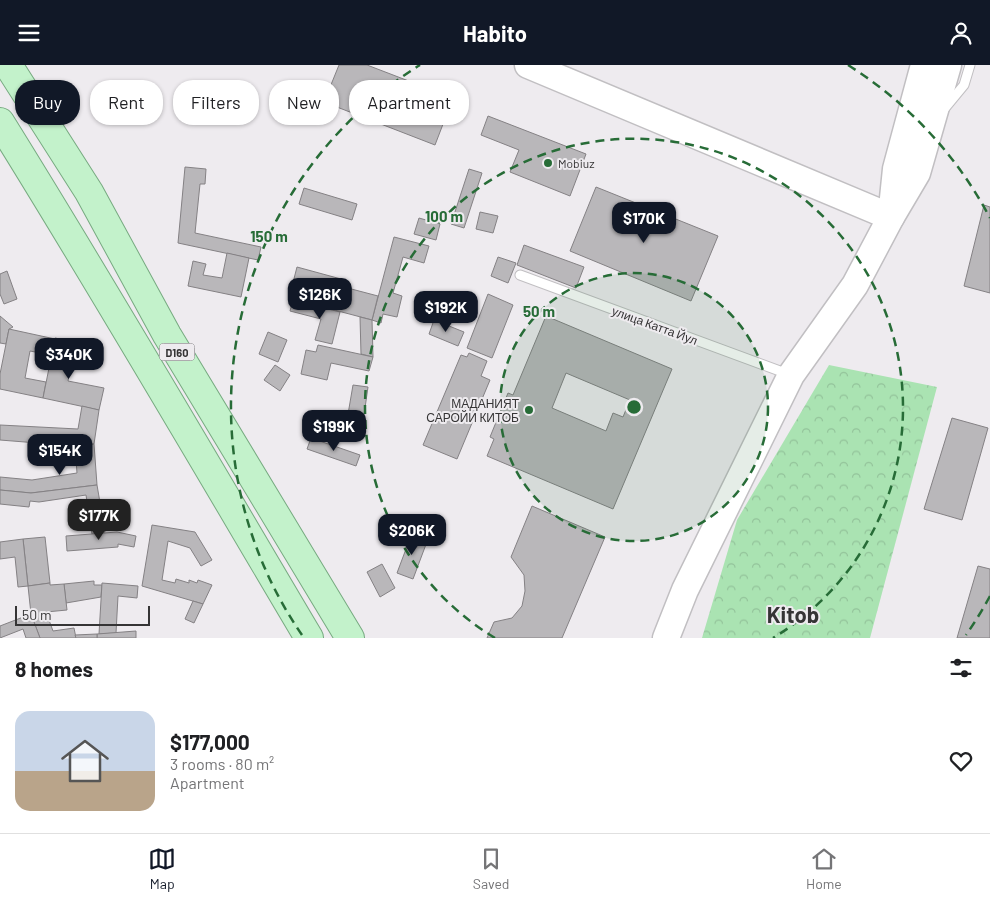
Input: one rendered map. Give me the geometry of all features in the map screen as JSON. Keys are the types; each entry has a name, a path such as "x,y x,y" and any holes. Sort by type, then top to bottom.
{"main road":[{"name":"D160","path":"8,65 89,192 167,335 350,638"},
{"path":"528,65 891,217"},
{"path":"891,217 896,169 924,65"},
{"path":"666,638 685,589 791,375 855,285 917,173 948,65"},
{"name":"D160","path":"0,123 89,265 130,339 309,638"},
{"path":"89,265 119,245"}],"lane":[{"path":"931,126 964,85 970,65"},
{"name":"улица Катта Йул","path":"520,275 791,375"}],"green space":[{"path":"829,365 937,387 870,638 702,638 737,520"}],"building":[{"path":"339,65 367,65 406,80 349,80 349,112 339,108 339,80 333,80"},
{"name":"Mobiuz","path":"488,116 586,154 570,196 510,172 519,150 481,135"},
{"path":"383,125 443,125 435,145"},
{"path":"185,167 206,169 205,184 200,184 195,233 261,247 258,260 178,243"},
{"path":"469,169 482,173 464,228 451,224"},
{"path":"596,187 718,236 691,301 570,251"},
{"path":"304,188 357,204 352,220 299,204"},
{"path":"984,205 990,207 990,293 964,286"},
{"path":"480,212 498,216 493,233 476,229"},
{"path":"419,218 440,224 436,240 414,234"},
{"path":"394,237 429,246 424,263 403,257 393,293 402,296 397,317 383,314 381,323 372,320"},
{"path":"524,245 584,267 576,288 517,265"},
{"path":"227,253 249,258 241,297 188,286 193,261 206,264 203,275 222,278"},
{"path":"498,257 516,263 508,283 491,276"},
{"path":"297,267 341,279 340,286 378,296 372,320 289,298"},
{"path":"7,271 17,299 4,304 0,294 0,274"},
{"path":"488,294 513,305 492,358 467,348"},
{"path":"293,300 340,312 332,344 315,340 321,319 290,311"},
{"path":"0,316 13,327 9,329 6,344 0,343"},
{"name":"МАДАНИЯТ САРОЙИ КИТОБ","path":"546,316 672,369 613,509 487,456 494,439 490,437 508,393 513,395","holes":["566,373 630,400 623,417 613,413 606,431 552,408"]},
{"path":"360,317 372,320 373,357 361,354"},
{"path":"434,320 464,332 458,346 429,334"},
{"path":"9,329 55,339 51,355 30,351 25,378 46,382 43,398 0,389 0,374"},
{"path":"268,332 287,340 278,362 259,354"},
{"path":"55,338 75,342 68,381 104,388 99,410 43,398"},
{"path":"318,345 373,357 369,371 331,363 327,380 301,374 306,350 316,352"},
{"path":"469,353 487,361 481,376 490,380 457,459 423,445 461,355 467,357"},
{"path":"275,365 290,375 280,391 264,380"},
{"path":"353,385 368,387 363,422 347,420"},
{"path":"82,406 99,410 94,444 75,446 0,440 0,425 78,429"},
{"path":"952,418 988,428 962,520 924,509"},
{"path":"311,438 360,455 356,466 307,449"},
{"path":"94,444 97,485 31,493 0,490 0,477 32,480 77,473 75,446"},
{"path":"97,485 105,532 92,534 86,495 39,502 30,501 29,507 0,504 0,490 31,493"},
{"path":"532,506 605,537 562,638 487,638 494,622 512,618 522,606 525,591 524,575 511,557"},
{"path":"152,525 195,532 212,560 201,566 190,548 168,541 162,580 175,583 176,579 189,583 189,580 197,583 198,580 212,585 203,604 142,586"},
{"path":"117,532 136,536 134,547 118,544 118,547 67,551 66,536"},
{"path":"412,533 428,539 413,579 397,573"},
{"path":"45,537 50,583 28,586 23,539"},
{"path":"23,539 28,586 18,587 15,557 0,559 0,542"},
{"path":"382,564 395,588 380,597 367,572"},
{"path":"978,566 990,569 990,638 957,638"},
{"path":"94,581 94,585 102,585 101,597 66,603 64,584"},
{"path":"50,583 50,585 64,584 67,610 46,612 53,631 74,628 76,638 40,638 31,614 28,586"},
{"path":"102,583 138,586 137,598 118,596 116,633 99,634"},
{"path":"193,601 203,604 194,623 185,619"},
{"path":"31,614 40,638 26,638 23,629 0,638 0,626"},
{"path":"136,631 136,638 97,638 97,634"},
{"path":"97,634 97,638 76,638 75,635"}],"place":[{"name":"Mobiuz","path":"548,163"},
{"name":"МАДАНИЯТ САРОЙИ КИТОБ","path":"529,410"}],"district":[{"name":"Kitob","path":"793,614"}]}
